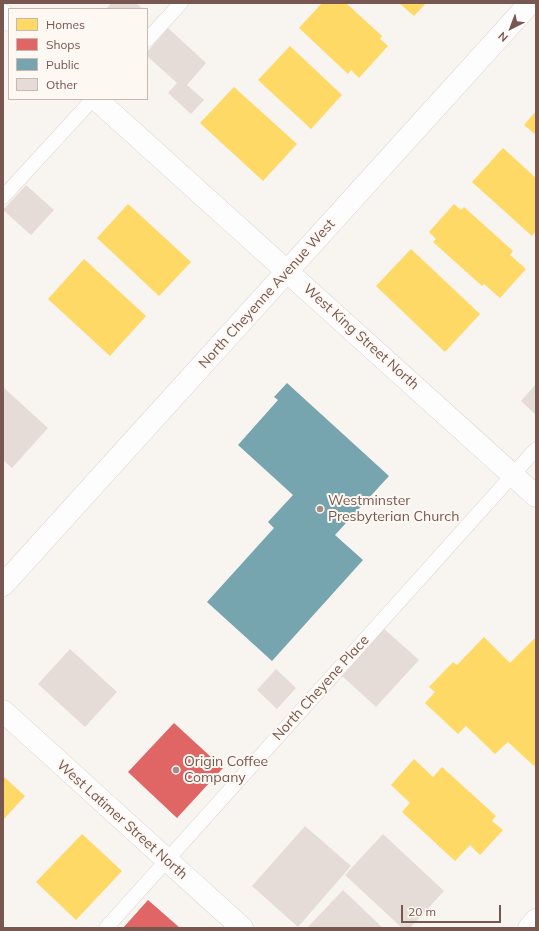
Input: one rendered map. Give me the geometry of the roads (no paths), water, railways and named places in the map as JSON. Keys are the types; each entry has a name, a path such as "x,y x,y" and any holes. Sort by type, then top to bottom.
{"street":[{"name":"North Cheyenne Avenue West","path":"3,585 530,3"},
{"name":"West King Street North","path":"97,100 536,496"},
{"name":"West Latimer Street North","path":"3,711 242,928"},
{"path":"529,928 536,920"}],"lane":[{"path":"148,39 181,3"},
{"path":"3,196 92,100"},
{"name":"North Cheyene Place","path":"106,928 536,449"}],"place":[{"name":"Westminster Presbyterian Church","path":"320,509"},
{"name":"Origin Coffee Company","path":"176,770"}]}
